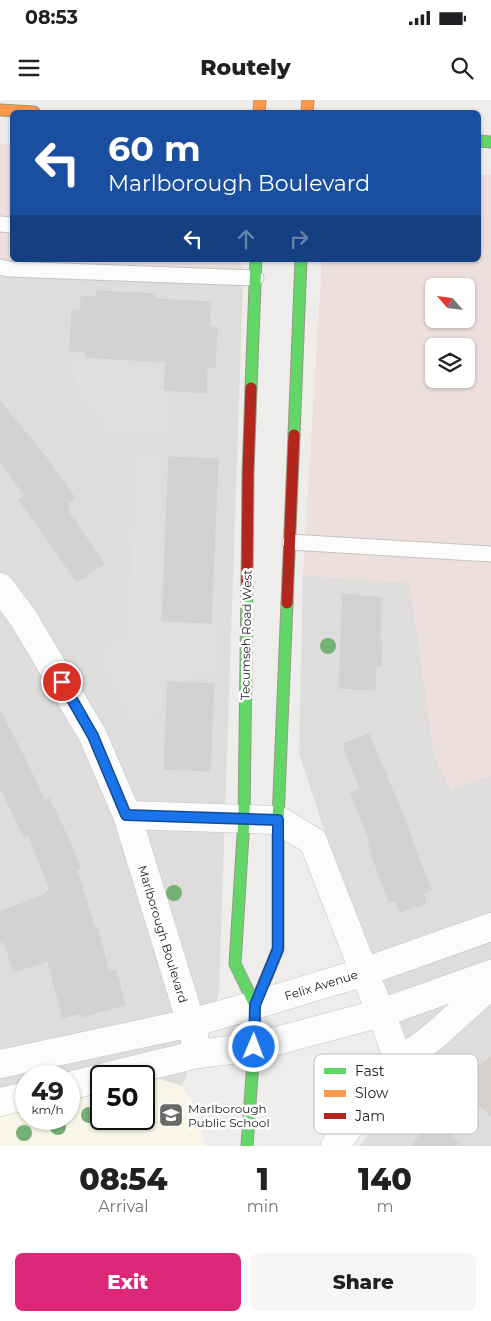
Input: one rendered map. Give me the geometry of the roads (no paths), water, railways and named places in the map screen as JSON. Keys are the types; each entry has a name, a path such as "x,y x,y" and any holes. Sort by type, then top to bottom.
{"main road":[{"name":"Tecumseh Road West","path":"255,1005 235,964 244,819 248,473 256,262"},
{"name":"Tecumseh Road West","path":"247,1146 255,1005 278,949 278,820 301,262"}],"street":[{"name":"Marlborough Boulevard","path":"0,587 24,619 93,736 126,815 191,1023 198,1054"},
{"path":"126,815 278,820 313,841 396,1054"},
{"name":"Felix Avenue","path":"38,1065 255,1005 364,972 491,927"},
{"path":"153,1065 198,1054 254,1047 381,1013 491,974"},
{"path":"410,1054 433,1037 491,985"},
{"name":"Felix Avenue","path":"0,1064 15,1065"},
{"path":"0,1102 15,1099"},
{"path":"335,1146 344,1134"}],"lane":[{"path":"0,266 8,269 89,266 256,278"},
{"path":"290,542 491,554"}],"place":[{"name":"Marlborough Public School","path":"171,1115"}]}
